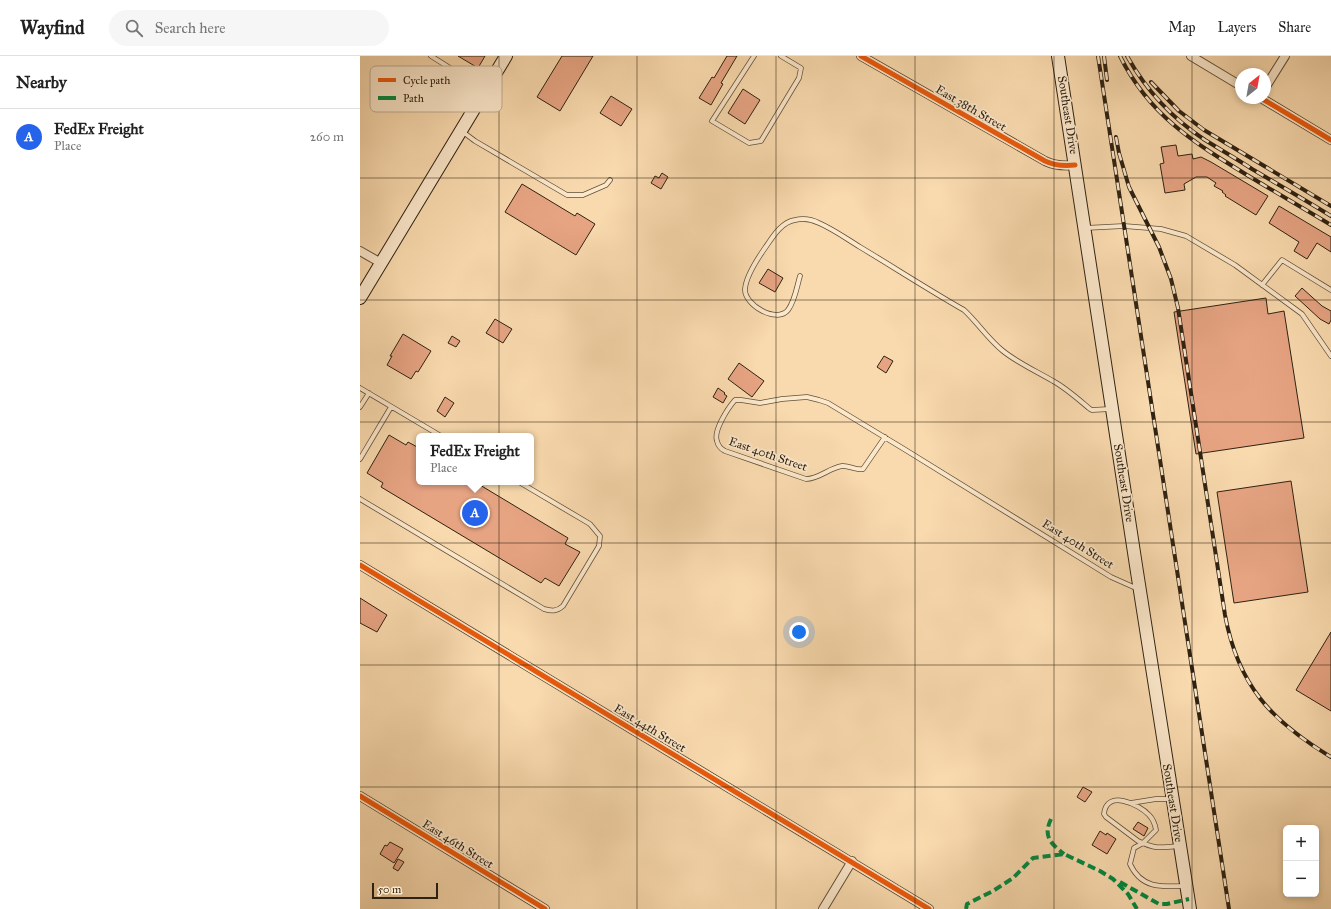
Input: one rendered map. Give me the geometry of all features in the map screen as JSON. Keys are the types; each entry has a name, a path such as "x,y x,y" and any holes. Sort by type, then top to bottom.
{"main road":[{"path":"500,66 506,56"},
{"name":"Southeast Drive","path":"1058,56 1190,909"},
{"path":"360,298 472,112"}],"street":[{"name":"East 38th Street","path":"861,56 1045,162 1067,166 1075,165"},
{"path":"1191,56 1235,82"},
{"path":"1271,78 1285,56"},
{"path":"1271,104 1331,140"},
{"path":"360,251 381,263"},
{"name":"East 44th Street","path":"360,565 852,861 929,909"},
{"name":"East 46th Street","path":"360,796 545,909"},
{"path":"823,909 852,861"}],"lane":[{"path":"431,56 447,66"},
{"path":"754,56 712,121 749,143 761,141 799,78 801,68 781,56"},
{"path":"461,131 475,141 567,195 583,195 606,185 610,180"},
{"path":"800,276 792,304 783,314 774,315 764,312 747,298 745,292 746,283 763,251 778,230 787,222 793,220 802,219 814,221 837,233 964,310 1003,351 1020,363 1054,381 1090,409 1112,409"},
{"path":"1085,228 1124,226 1161,229 1186,236 1235,265 1302,314 1330,352"},
{"path":"1262,285 1282,260 1331,290"},
{"path":"360,388 436,433"},
{"path":"360,407 369,393"},
{"name":"East 40th Street","path":"885,437 863,469 857,470 842,466 813,478 806,479 725,451 719,446 716,438 721,422 735,400 756,404 782,399 807,397 828,403 885,437 1105,573 1140,590"},
{"path":"360,459 391,406"},
{"path":"360,499 544,609 551,611 558,610 563,606 599,546 600,536 590,524 524,485"},
{"path":"1130,803 1156,799 1173,799"},
{"path":"1180,846 1157,848 1143,843 1119,827 1104,814 1104,809 1107,804 1113,800 1121,800 1141,808 1154,823 1156,830 1143,843 1134,848 1130,864 1138,877 1146,883 1154,885 1167,887 1187,886"}],"building":[{"path":"458,56 485,56 479,66 475,66"},
{"path":"562,56 593,56 560,111 537,97"},
{"path":"727,56 737,56 721,83 723,84 711,105 699,98 712,77 714,78"},
{"path":"743,89 760,100 745,124 728,113"},
{"path":"611,96 632,109 621,126 600,113"},
{"path":"1176,145 1178,156 1192,154 1193,159 1201,157 1268,196 1256,215 1225,196 1226,195 1222,192 1223,191 1214,186 1216,183 1207,177 1196,177 1184,184 1185,190 1165,193 1160,164 1164,163 1161,147"},
{"path":"662,173 668,177 661,189 651,183 655,176 659,178"},
{"path":"522,184 575,216 577,213 595,224 576,255 505,212"},
{"path":"1279,206 1331,237 1331,252 1317,243 1307,259 1294,251 1299,242 1269,223"},
{"path":"768,269 783,278 775,292 759,283"},
{"path":"1302,288 1322,306 1331,311 1331,320 1329,324 1320,319 1295,296"},
{"path":"1266,298 1268,314 1284,311 1304,438 1196,454 1174,312"},
{"path":"495,319 512,329 503,343 486,333"},
{"path":"403,334 431,351 418,372 416,371 411,379 387,365 392,356 390,356"},
{"path":"452,336 460,341 456,347 448,343"},
{"path":"884,356 893,361 886,373 877,367"},
{"path":"739,363 764,381 752,397 728,379"},
{"path":"718,388 727,396 723,403 713,397"},
{"path":"445,397 454,403 445,417 437,411"},
{"path":"389,435 406,445 408,442 416,446 416,485 480,485 568,538 565,544 580,552 559,586 545,578 541,583 381,487 383,483 367,473"},
{"path":"1291,481 1308,592 1234,603 1217,492"},
{"path":"360,598 387,615 377,632 360,623"},
{"path":"1331,632 1331,711 1296,690"},
{"path":"1083,787 1092,792 1085,802 1077,797"},
{"path":"1138,822 1148,828 1144,836 1133,829"},
{"path":"1100,831 1106,835 1107,833 1116,839 1107,854 1092,845"},
{"path":"390,842 403,849 394,863 380,854 385,845 387,846"},
{"path":"398,859 404,862 398,871 393,868"}],"railway":[{"path":"1098,56 1229,909"},
{"path":"1104,56 1107,80"},
{"path":"1120,56 1144,95 1174,125 1208,151 1331,225"},
{"path":"1127,56 1134,69 1161,103 1193,132 1331,216"},
{"path":"1151,82 1179,111 1204,130 1331,206"},
{"path":"1116,137 1129,187 1159,247 1171,279 1178,308 1225,615 1231,640 1248,681 1260,699 1291,729 1331,757"}],"marked path":[{"path":"1051,819 1048,830 1049,839 1064,854"},
{"path":"966,909 967,904 993,891 1013,878 1033,858 1064,854 1100,871 1113,879 1128,894 1137,909"},
{"path":"1120,882 1159,904 1167,904 1189,899"}],"cycle path":[{"path":"861,56 1045,161 1052,164 1068,166 1075,165"},
{"path":"1271,104 1331,140"},
{"path":"360,565 929,909"},
{"path":"360,796 545,909"}],"place":[{"name":"FedEx Freight","path":"475,513"}]}
